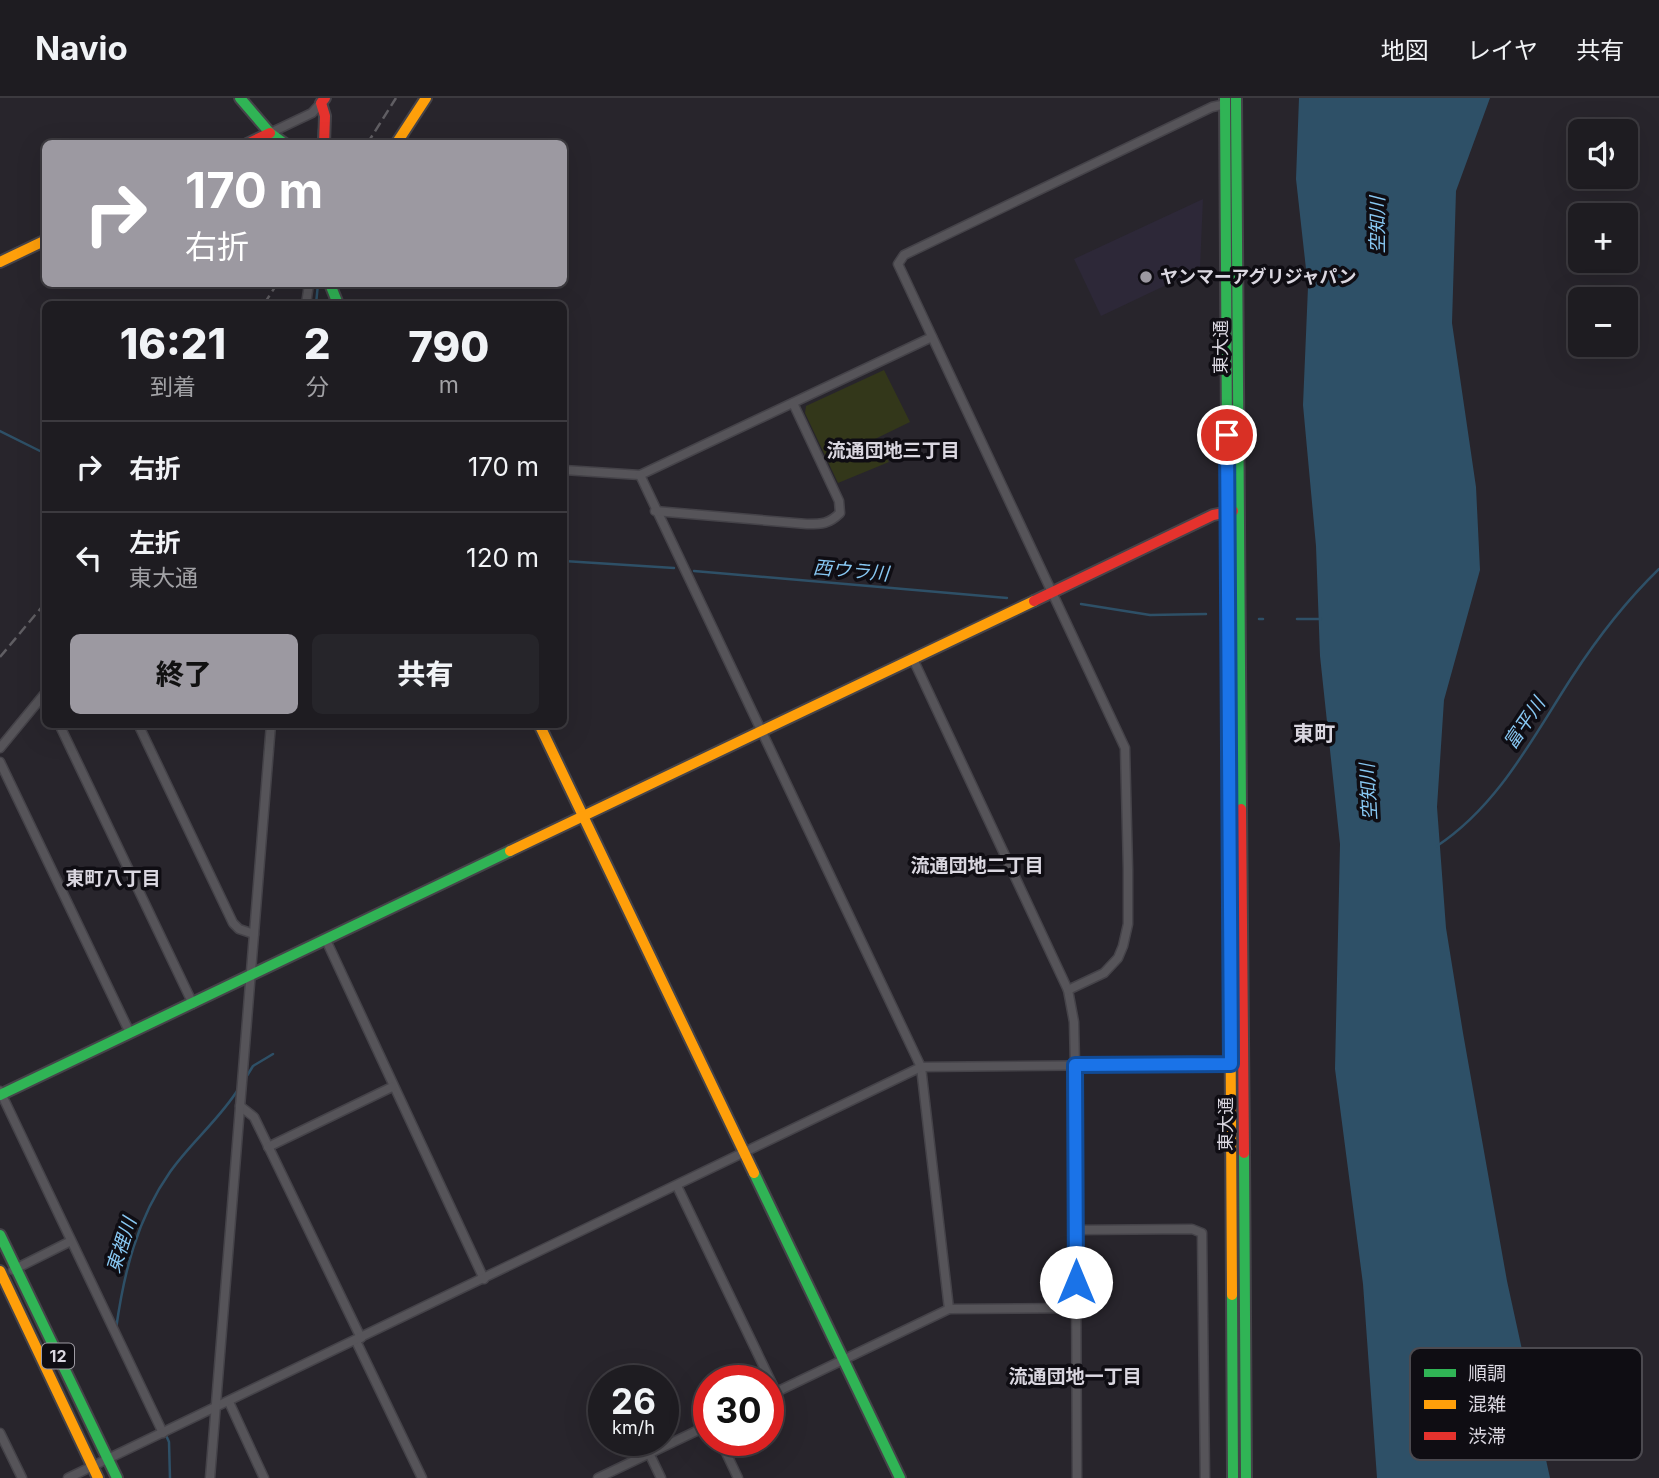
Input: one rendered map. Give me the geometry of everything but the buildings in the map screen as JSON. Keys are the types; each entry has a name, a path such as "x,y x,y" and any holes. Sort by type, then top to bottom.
{"main road":[{"path":"240,98 270,133 280,140"},
{"path":"400,140 426,98"},
{"path":"323,100 324,140"},
{"name":"東大通","path":"1230,101 1240,510 1246,1478"},
{"name":"東大通","path":"1230,101 1227,511 1233,1478"},
{"path":"255,140 270,133"},
{"path":"0,262 42,242"},
{"path":"0,1093 193,1004 1053,591 1227,511 1240,510"},
{"path":"541,728 900,1478"},
{"name":"12","path":"0,1235 117,1478"},
{"name":"12","path":"1,1273 98,1478"}],"street":[{"path":"270,133 312,113 323,100"},
{"path":"1068,990 1104,973 1118,958 1123,946 1128,897 1126,767 1121,738 898,264 904,255 1230,101"},
{"path":"567,470 640,475 932,337"},
{"path":"655,511 807,524 825,524 834,519 840,513 839,501 793,403"},
{"path":"640,475 921,1067 949,1309"},
{"path":"913,659 1068,990 1074,1022 1075,1065 1077,1478"},
{"path":"0,748 42,698"},
{"path":"61,728 193,1004"},
{"path":"140,728 233,923 239,929 254,934"},
{"path":"210,1478 271,728"},
{"path":"0,762 130,1034"},
{"path":"326,940 484,1279"},
{"path":"68,1478 921,1067 1243,1064"},
{"path":"268,1147 393,1087"},
{"path":"0,1093 69,1242 163,1433"},
{"path":"240,1106 254,1118 422,1478"},
{"path":"677,1186 759,1365"},
{"path":"1076,1230 1192,1229 1202,1233 1205,1478"},
{"path":"1,1273 16,1269 69,1242"},
{"path":"784,1388 949,1309 1076,1308"},
{"path":"229,1402 264,1478"},
{"path":"0,1433 22,1478"},
{"path":"598,1478 643,1456"},
{"path":"650,1456 661,1478"},
{"path":"728,1456 738,1478"}],"shaded area":[{"path":"1203,199 1200,269 1101,316 1074,259"}],"green space":[{"path":"884,370 910,422 875,439 889,462 838,483 805,413 806,406"}],"water":[{"name":"空知川","path":"1299,98 1490,98 1456,191 1452,323 1476,487 1480,570 1444,700 1437,807 1446,928 1507,1281 1522,1348 1410,1348 1410,1460 1546,1460 1550,1478 1377,1478 1363,1284 1335,1069 1340,844 1320,656 1316,546 1303,405 1308,287 1296,179"}],"waterway":[{"path":"318,140 319,129"},
{"path":"316,301 318,287"},
{"name":"西ウラ川","path":"0,431 42,452"},
{"name":"西ウラ川","path":"567,561 674,568"},
{"name":"富平川","path":"1437,846 1479,811 1497,790 1602,634 1659,569"},
{"name":"西ウラ川","path":"694,571 1007,598"},
{"name":"西ウラ川","path":"1081,604 1150,615 1206,614"},
{"name":"西ウラ川","path":"1297,619 1321,619"},
{"name":"東裡川","path":"245,1079 253,1066 273,1054"},
{"name":"東裡川","path":"116,1329 128,1267 149,1208 170,1172 239,1088"},
{"name":"東裡川","path":"165,1433 169,1442 170,1478"}],"railway":[{"path":"370,140 396,98"},
{"path":"266,301 275,287"},
{"path":"0,657 42,607"}],"traffic: fast":[{"path":"240,98 270,133 280,140"},
{"path":"1225,98 1229,771"},
{"path":"1236,98 1241,809"},
{"path":"331,287 337,301"},
{"path":"0,1095 510,851"},
{"path":"1244,1153 1246,1478"},
{"path":"754,1173 900,1478"},
{"path":"0,1235 117,1478"},
{"path":"1232,1295 1233,1478"}],"traffic: slow":[{"path":"399,140 426,98"},
{"path":"0,262 42,242"},
{"path":"510,851 1034,601"},
{"path":"541,728 754,1173"},
{"path":"1229,771 1232,1295"},
{"path":"0,1271 98,1478"}],"traffic: jam":[{"path":"324,140 325,116 321,103 325,98"},
{"path":"255,140 270,133"},
{"path":"1034,601 1213,515 1233,511"},
{"path":"1241,809 1244,1153"}],"place":[{"name":"ヤンマーアグリジャパン","path":"1146,277"}],"district":[{"name":"流通団地三丁目","path":"893,450"},
{"name":"東町","path":"1314,734"},
{"name":"流通団地二丁目","path":"977,865"},
{"name":"東町八丁目","path":"113,878"},
{"name":"流通団地一丁目","path":"1075,1376"}],"route":[{"path":"1076,1282 1075,1065 1231,1064 1227,435"}]}
